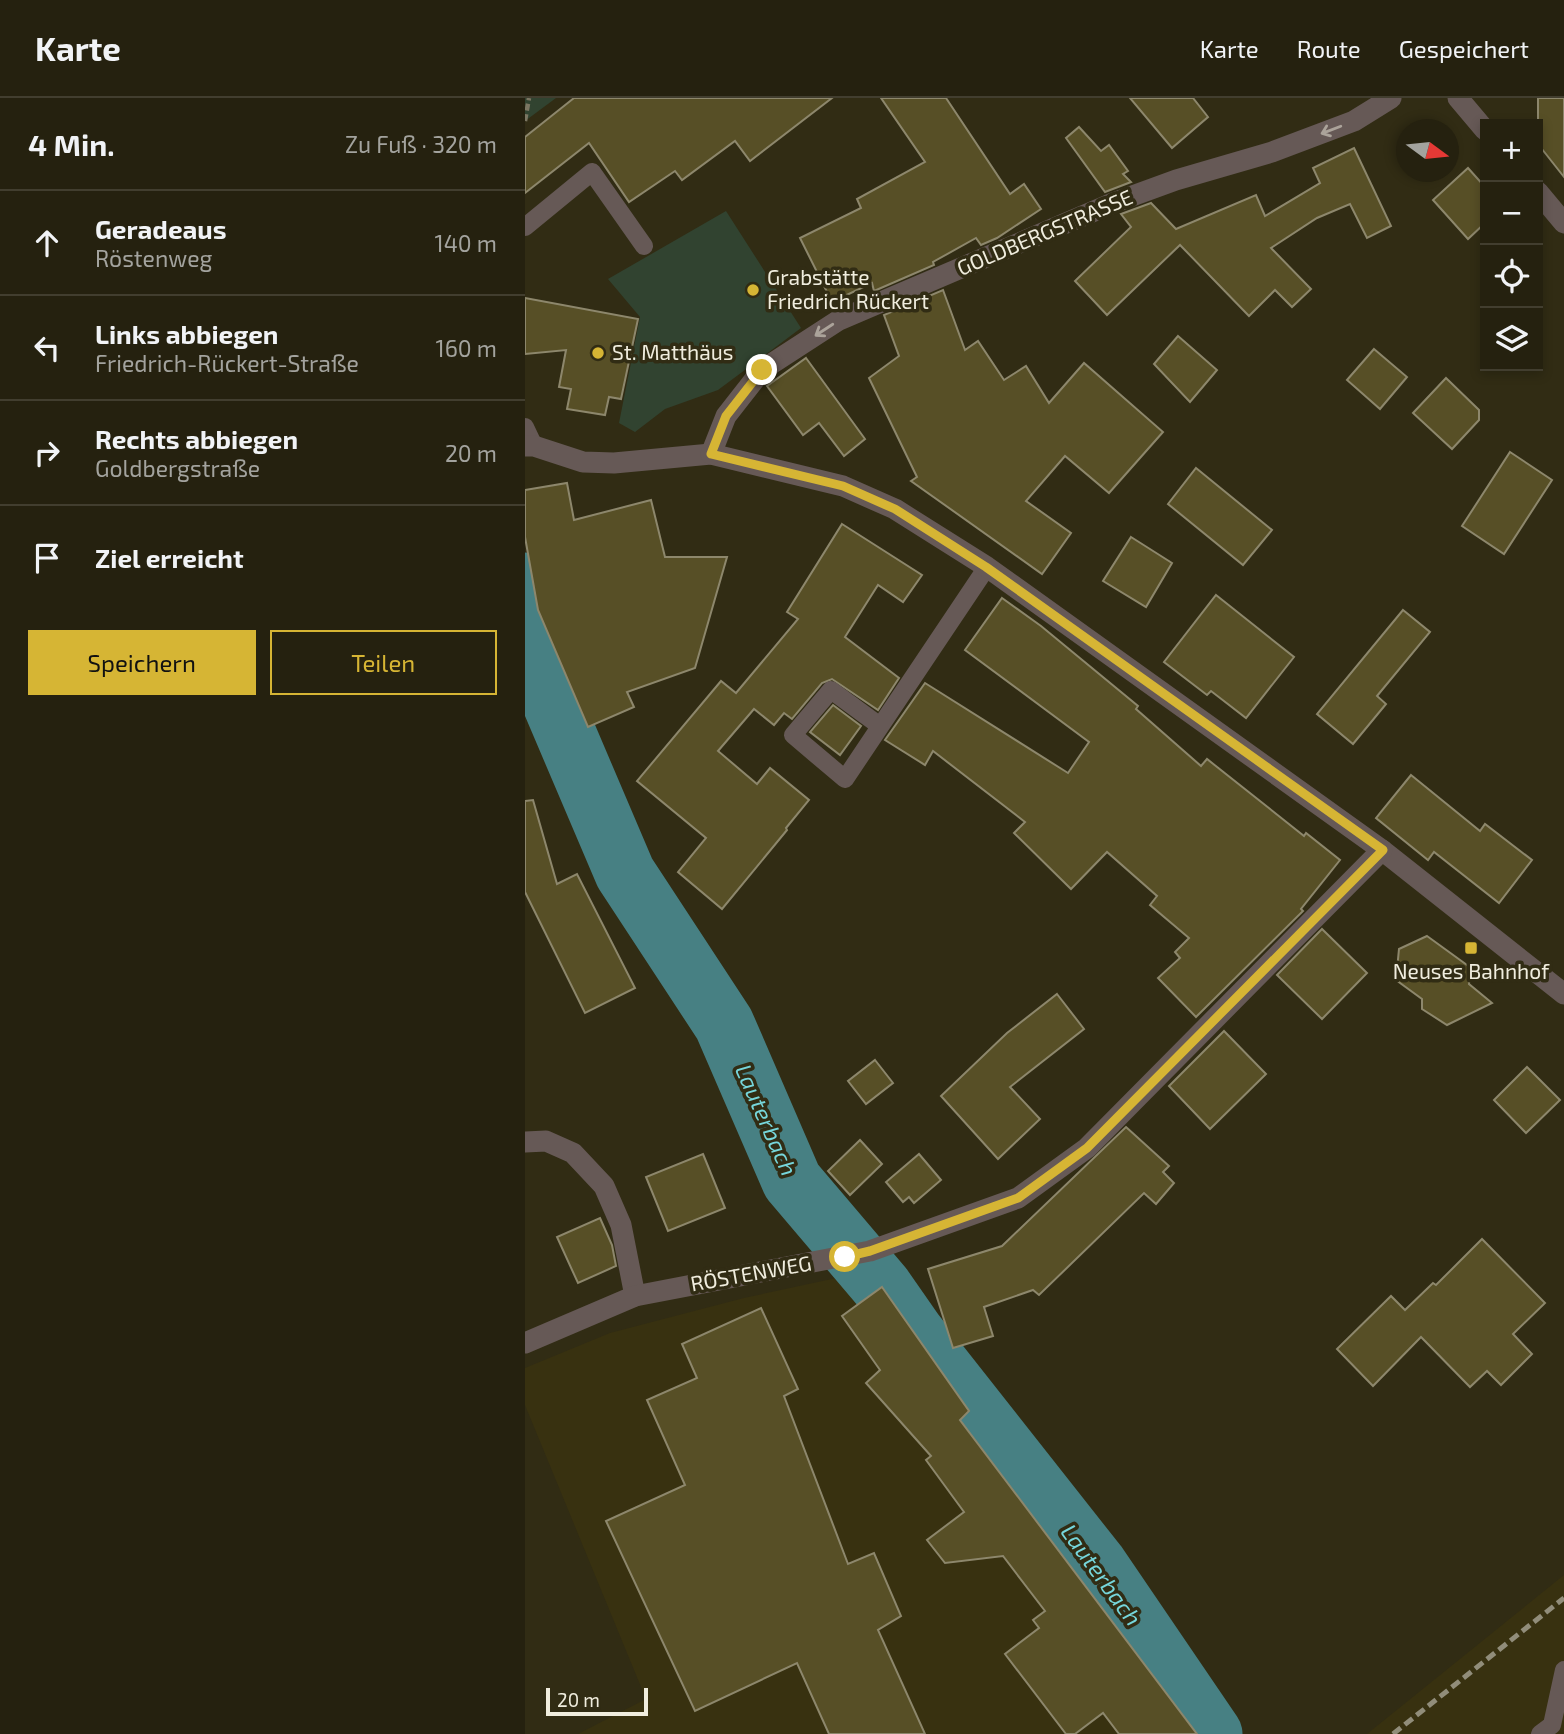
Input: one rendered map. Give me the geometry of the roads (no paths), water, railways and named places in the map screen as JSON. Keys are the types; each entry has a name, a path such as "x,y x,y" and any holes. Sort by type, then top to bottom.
{"street":[{"name":"GOLDBERGSTRASSE","path":"711,454 726,416 762,370 839,320 1112,203 1176,180 1272,152 1354,121 1391,98"},
{"path":"1458,98 1480,124"},
{"path":"1543,198 1564,223"},
{"path":"528,440 583,462 614,463 711,454 843,486 895,509 986,567 1383,850 1564,994"},
{"name":"RÖSTENWEG","path":"525,1343 635,1296 870,1251 1018,1198 1087,1148 1383,850"},
{"path":"525,1142 547,1141 573,1153 604,1186 621,1225 635,1296"}],"lane":[{"path":"525,227 591,172 644,246"},
{"path":"880,726 831,690 793,735 845,779 986,567"},
{"path":"1540,1734 1552,1725 1564,1670"}],"waterway":[{"name":"Lauterbach","path":"525,583 553,704 625,873 724,1024 792,1181 882,1287 914,1333 1097,1565 1212,1734"}],"railway":[{"path":"1393,1734 1564,1598"}],"place":[{"name":"Grabstätte Friedrich Rückert","path":"753,290"},
{"name":"St. Matthäus","path":"598,353"},
{"name":"Neuses Bahnhof","path":"1471,948"}]}
